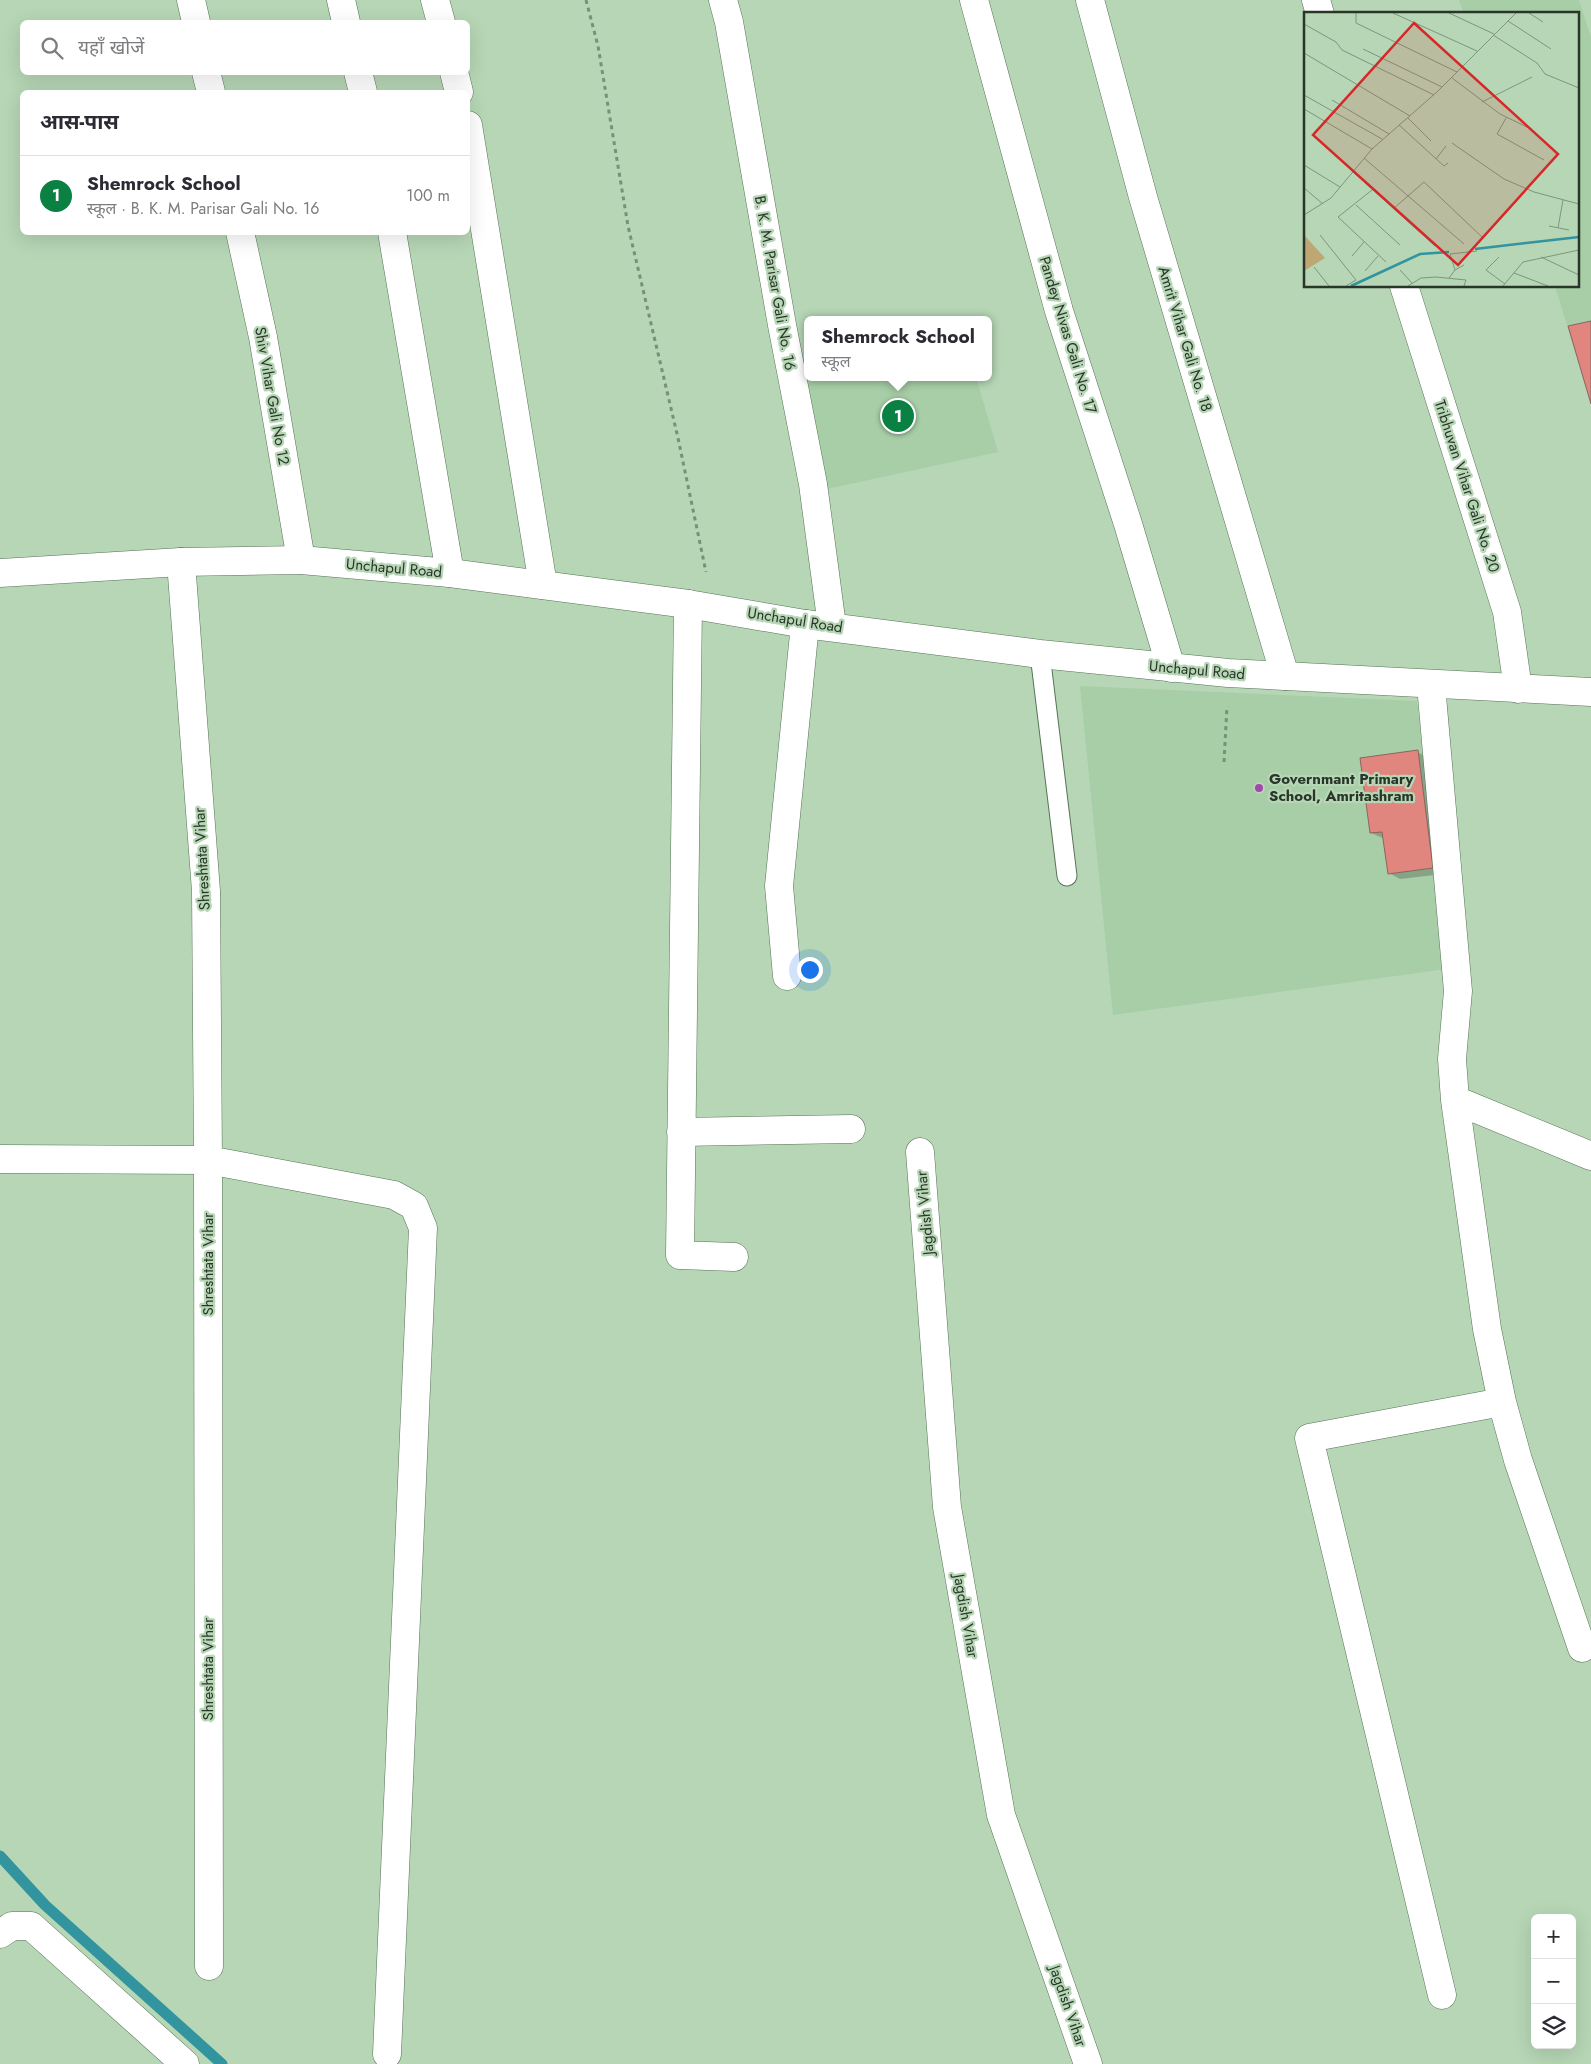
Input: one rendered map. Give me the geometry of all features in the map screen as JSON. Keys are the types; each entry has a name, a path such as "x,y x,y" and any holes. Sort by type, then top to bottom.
{"street":[{"path":"191,0 196,20"},
{"path":"341,0 346,20"},
{"path":"435,0 440,20"},
{"name":"B. K. M. Parisar Gali No. 16","path":"723,0 729,22 782,325 813,484 832,626"},
{"name":"Pandey Nivas Gali No. 17","path":"974,0 1059,312 1128,524 1171,668"},
{"name":"Amrit Vihar Gali No. 18","path":"1090,0 1143,197 1285,676"},
{"path":"207,75 210,90"},
{"path":"359,75 362,90"},
{"path":"455,75 458,90"},
{"path":"470,137 544,585"},
{"name":"Shiv Vihar Gali No 12","path":"241,235 263,337 301,560"},
{"path":"393,235 450,573"},
{"name":"Tribhuvan Vihar Gali No. 20","path":"1405,288 1507,612 1518,689"},
{"name":"Unchapul Road","path":"0,573 181,562 301,560 450,573 700,605 804,624 832,626 1040,654 1171,668 1431,685 1591,692"},
{"name":"Shreshtata Vihar","path":"181,562 206,892 208,1160 208,1966"},
{"path":"700,605 681,1132 680,1255 734,1257"},
{"path":"787,976 779,886 804,624"},
{"path":"1431,685 1458,991 1452,1059 1455,1100 1487,1329 1502,1402 1518,1460 1582,1648"},
{"path":"1455,1100 1591,1156"},
{"path":"681,1132 851,1129"},
{"name":"Jagdish Vihar","path":"920,1152 947,1507 1001,1815 1088,2064"},
{"path":"0,1160 208,1160 394,1196 414,1206 423,1228 387,2054"},
{"path":"1442,1995 1309,1438 1502,1402"},
{"path":"0,1934 12,1926 31,1926 185,2064"}],"lane":[{"path":"1040,654 1067,876"}],"path":[{"path":"586,0 598,46 628,226 675,429 700,605"},
{"path":"1224,762 1228,673"}],"shaded area":[{"path":"1459,0 1579,0 1591,37 1591,404 1556,288 1578,288 1578,12 1463,12"},
{"path":"802,380 977,381 998,452 822,490"},
{"name":"Governmant Primary School, Amritashram","path":"1080,686 1417,701 1446,969 1113,1015"}],"building":[{"path":"1591,321 1591,404 1568,326"},
{"path":"1418,750 1433,868 1388,874 1382,832 1370,833 1360,758"}],"waterway":[{"path":"0,1856 45,1905 222,2064"}],"place":[{"name":"Shemrock School","path":"898,416"},
{"name":"Governmant Primary School, Amritashram","path":"1259,788"}]}
